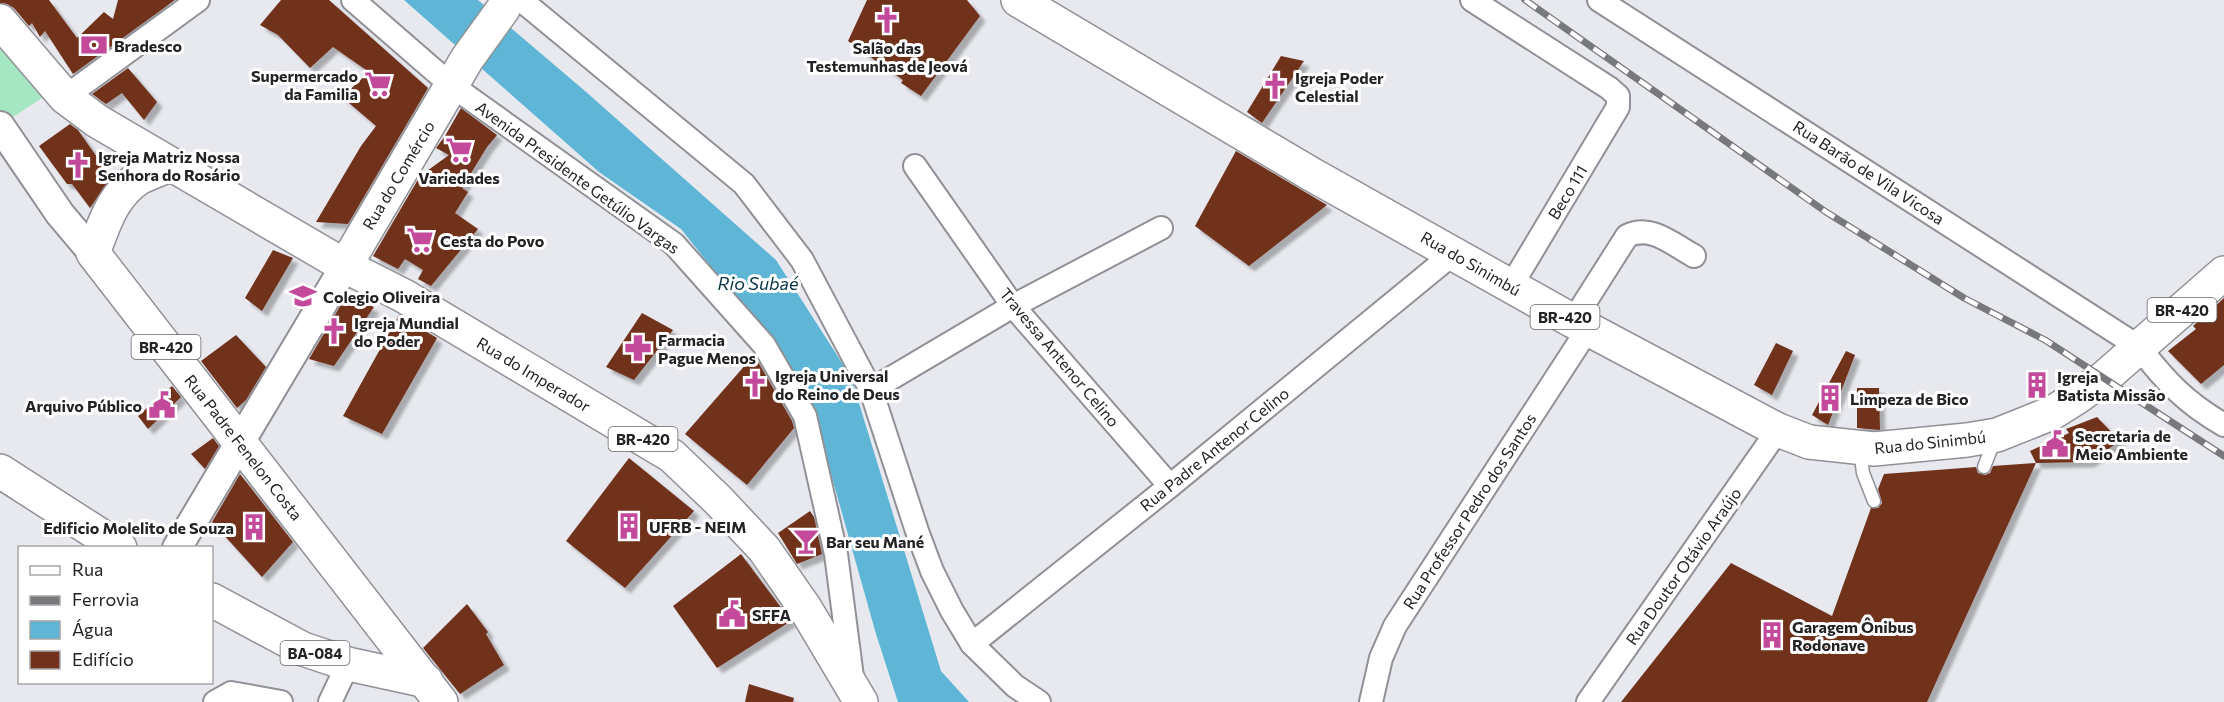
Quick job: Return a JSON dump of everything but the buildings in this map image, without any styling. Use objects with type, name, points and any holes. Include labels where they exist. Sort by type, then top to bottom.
[{"type":"main road","name":"Rua do Sinimbú","points":[[1018,0],[1311,174],[1511,286],[1778,430],[1809,442],[1874,450],[1997,435],[2052,413],[2105,377],[2139,347]]},
{"type":"main road","name":"Rua do Comércio","points":[[345,266],[459,72],[512,4]]},
{"type":"main road","name":"Rua do Imperador","points":[[0,21],[65,97],[97,121],[345,266],[404,296],[672,456],[764,549],[805,609],[857,695]]},
{"type":"main road","points":[[93,253],[108,214],[121,193],[140,178],[170,165]]},
{"type":"main road","name":"Rua Padre Fenelon Costa","points":[[93,253],[434,692]]},
{"type":"main road","name":"BR-420","points":[[2139,347],[2224,273]]},
{"type":"main road","points":[[0,471],[117,546]]},
{"type":"main road","name":"BA-084","points":[[213,601],[303,649],[434,692]]},
{"type":"street","points":[[65,97],[198,0]]},
{"type":"street","name":"Avenida Presidente Getúlio Vargas","points":[[353,0],[459,72],[675,244],[764,345],[805,416],[836,554],[857,695]]},
{"type":"street","name":"Beco 111","points":[[1472,0],[1618,96],[1618,107],[1511,286]]},
{"type":"street","name":"Rua Barão de Vila Vicosa","points":[[1599,0],[2139,347],[2166,382],[2200,412],[2224,425]]},
{"type":"street","points":[[512,4],[744,184],[802,260],[871,390],[917,531],[932,571],[952,611],[972,644],[1015,686],[1039,702]]},
{"type":"street","name":"Rua Padre Fenelon Costa","points":[[2,132],[60,214],[93,253]]},
{"type":"street","name":"Travessa Antenor Celino","points":[[915,166],[1013,306],[1170,486]]},
{"type":"street","points":[[871,390],[1013,306],[1161,228]]},
{"type":"street","name":"Rua Professor Pedro dos Santos","points":[[1371,702],[1381,658],[1395,626],[1581,325],[1627,236],[1638,231],[1651,232],[1694,256]]},
{"type":"street","name":"Rua Padre Antenor Celino","points":[[972,644],[1170,486],[1454,253]]},
{"type":"street","points":[[178,546],[345,266]]},
{"type":"street","name":"Rua Doutor Otávio Araújo","points":[[1588,702],[1778,430]]},
{"type":"street","points":[[330,702],[348,664]]},
{"type":"street","points":[[214,702],[231,693],[281,702]]},
{"type":"lane","points":[[1984,466],[1997,435]]},
{"type":"lane","points":[[1860,448],[1863,472],[1874,501]]},
{"type":"green space","points":[[0,37],[48,94],[7,121],[0,112]]},
{"type":"water","name":"Rio Subaé","points":[[404,0],[478,0],[776,260],[851,377],[941,671],[969,702],[898,702],[876,634],[831,474],[797,375],[681,229],[599,172]]},
{"type":"railway","points":[[1525,0],[1826,212],[1964,298],[2045,340],[2224,456]]},
{"type":"place","name":"Salão das Testemunhas de Jeová","points":[[887,20]]},
{"type":"place","name":"Bradesco","points":[[94,45]]},
{"type":"place","name":"Supermercado da Familia","points":[[378,84]]},
{"type":"place","name":"Igreja Poder Celestial","points":[[1275,86]]},
{"type":"place","name":"Variedades","points":[[459,150]]},
{"type":"place","name":"Igreja Matriz Nossa Senhora do Rosário","points":[[78,165]]},
{"type":"place","name":"Cesta do Povo","points":[[420,240]]},
{"type":"place","name":"Colegio Oliveira","points":[[303,296]]},
{"type":"place","name":"Igreja Mundial do Poder","points":[[334,331]]},
{"type":"place","name":"Farmacia Pague Menos","points":[[638,348]]},
{"type":"place","name":"Igreja Universal do Reino de Deus","points":[[755,384]]},
{"type":"place","name":"Igreja Batista Missão","points":[[2037,385]]},
{"type":"place","name":"Limpeza de Bico","points":[[1830,398]]},
{"type":"place","name":"Arquivo Público","points":[[162,405]]},
{"type":"place","name":"Secretaria de Meio Ambiente","points":[[2055,444]]},
{"type":"place","name":"UFRB - NEIM","points":[[629,526]]},
{"type":"place","name":"Edificio Molelito de Souza","points":[[254,527]]},
{"type":"place","name":"Bar seu Mané","points":[[806,541]]},
{"type":"place","name":"SFFA","points":[[732,614]]},
{"type":"place","name":"Garagem Ônibus Rodonave","points":[[1772,635]]}]
